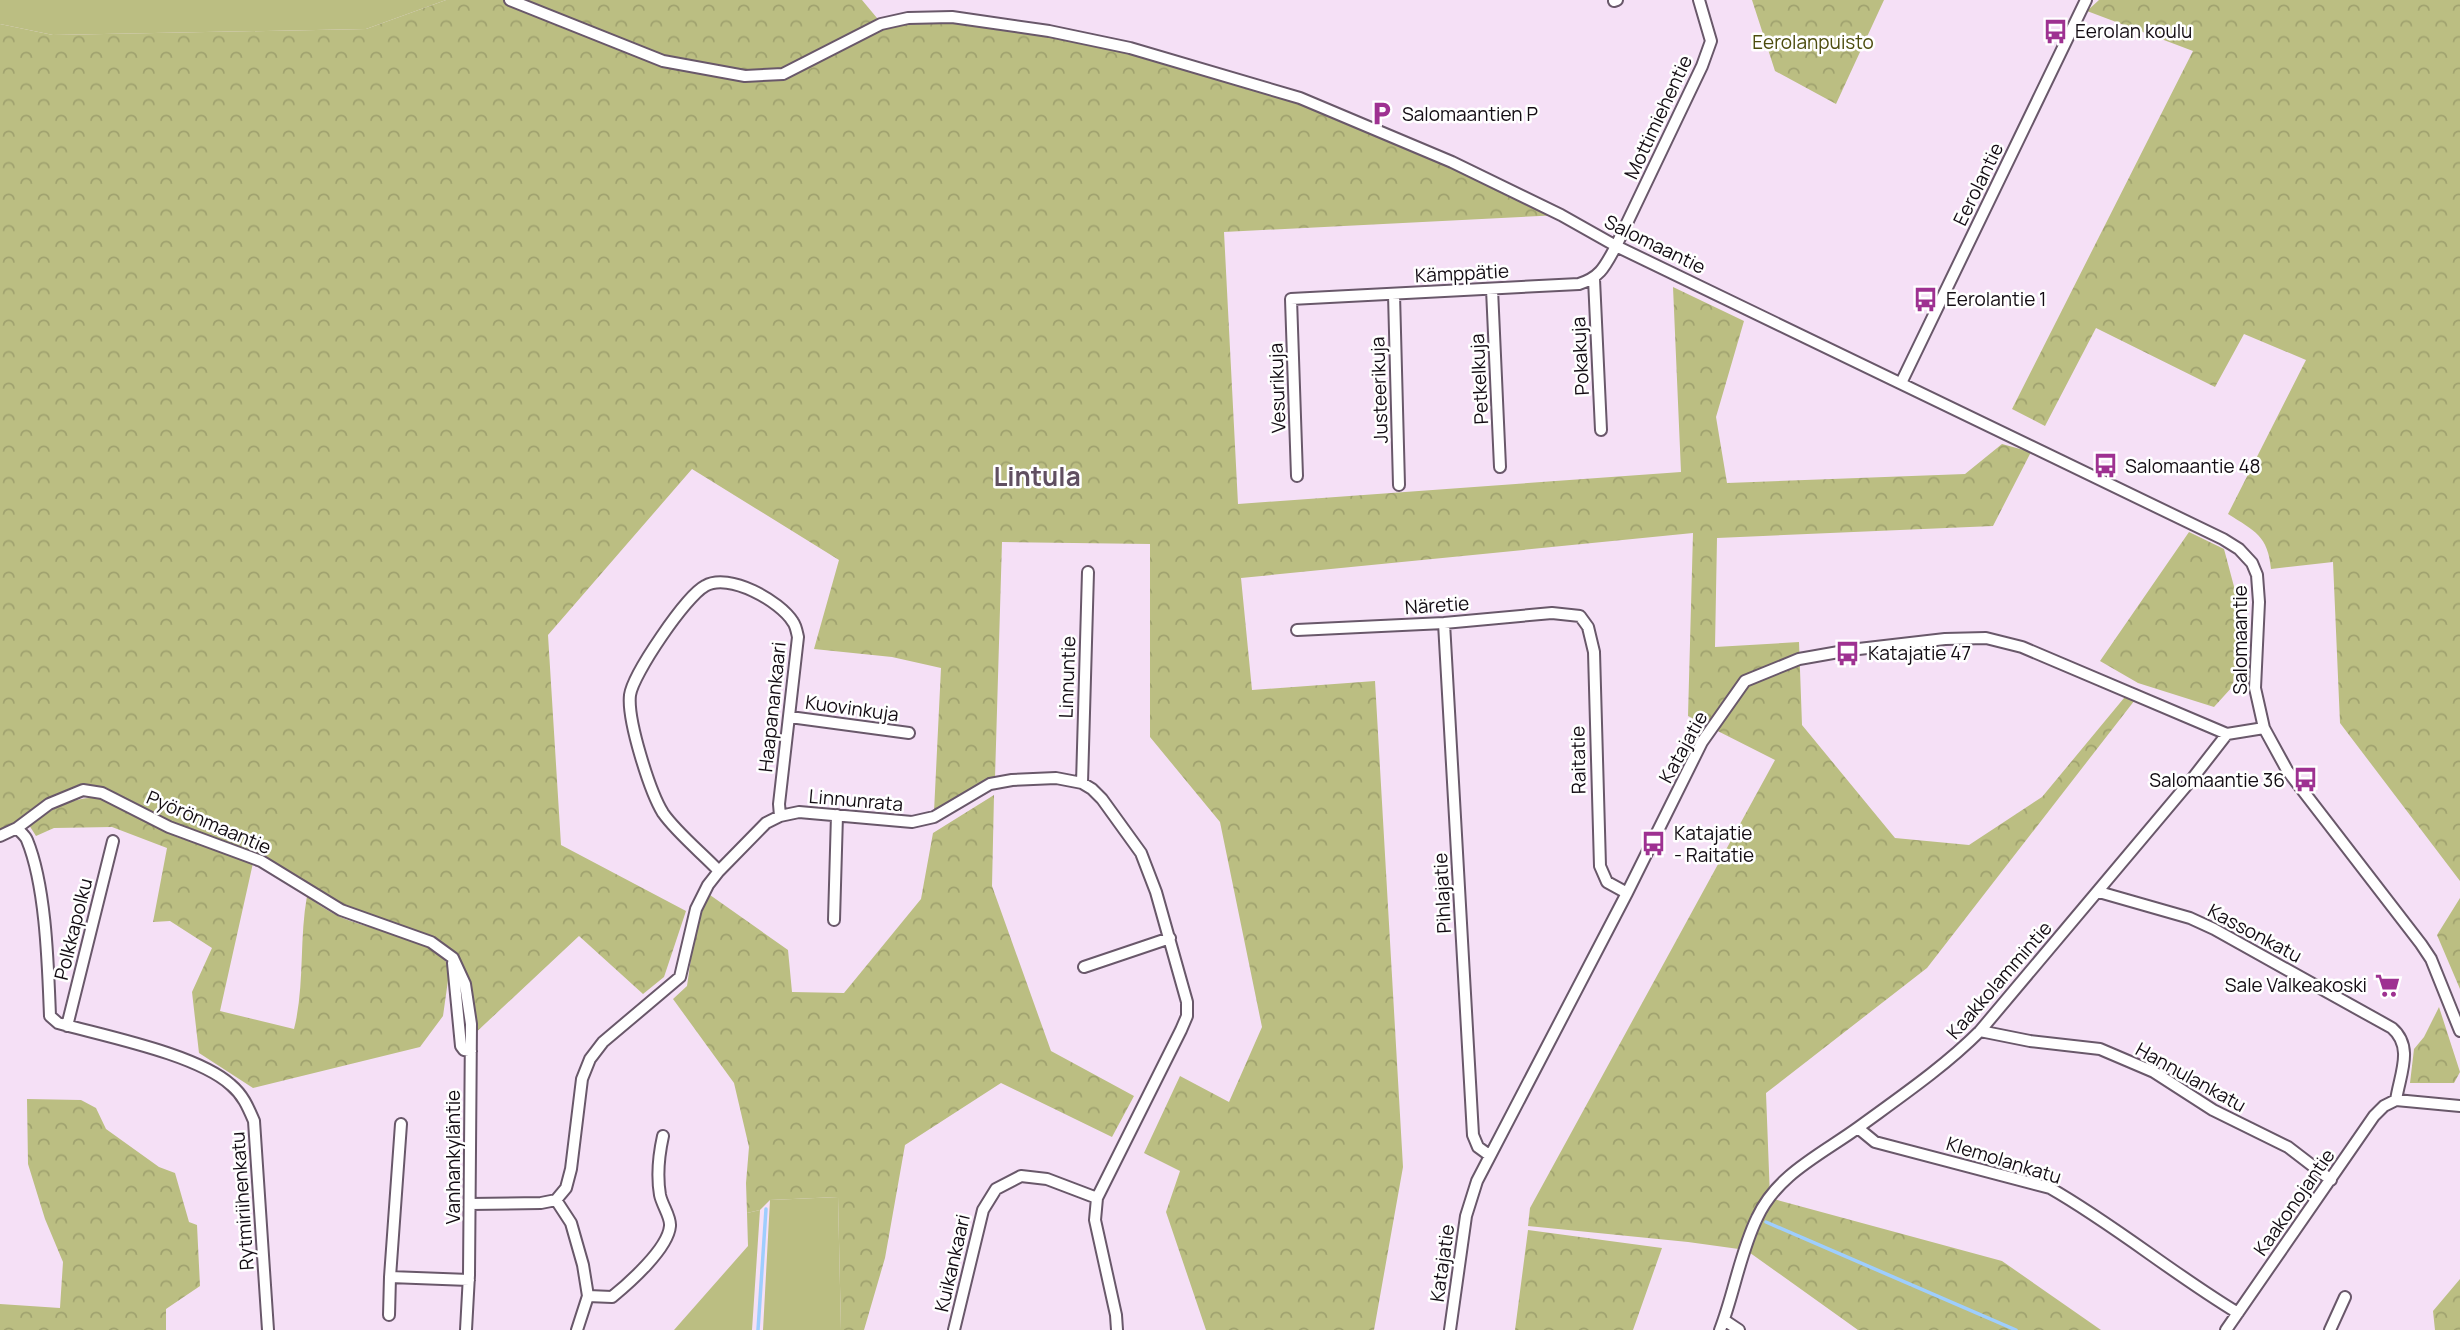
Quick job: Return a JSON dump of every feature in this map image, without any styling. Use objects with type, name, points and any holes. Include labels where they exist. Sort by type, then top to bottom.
[{"type":"street","name":"Salomaantie","points":[[510,0],[663,61],[745,76],[783,74],[881,24],[908,18],[952,18],[1035,29],[1130,48],[1300,98],[1452,162],[1561,215],[1616,246],[2239,549],[2252,563],[2257,575],[2259,602],[2255,688],[2264,728],[2287,770],[2431,959],[2460,1031]]},
{"type":"street","name":"Mottimiehentie","points":[[1616,246],[1702,66],[1711,41],[1699,0]]},
{"type":"street","name":"Eerolantie","points":[[1901,383],[2086,0]]},
{"type":"street","points":[[1594,279],[1616,246]]},
{"type":"street","name":"Kämppätie","points":[[1292,299],[1579,284],[1594,279]]},
{"type":"street","name":"Pokakuja","points":[[1594,279],[1601,430]]},
{"type":"street","name":"Petkelkuja","points":[[1492,289],[1500,467]]},
{"type":"street","name":"Justeerikuja","points":[[1394,294],[1399,485]]},
{"type":"street","name":"Vesurikuja","points":[[1292,299],[1297,476]]},
{"type":"street","name":"Linnuntie","points":[[1082,783],[1088,572]]},
{"type":"street","name":"Haapanankaari","points":[[719,871],[664,815],[652,791],[631,715],[630,695],[637,673],[666,632],[703,586],[717,581],[737,583],[760,595],[793,621],[799,637],[779,804],[780,816]]},
{"type":"street","name":"Näretie","points":[[1297,630],[1444,623],[1552,613],[1580,616]]},
{"type":"street","name":"Raitatie","points":[[1580,616],[1588,627],[1594,652],[1600,866],[1607,882],[1628,893]]},
{"type":"street","name":"Pihlajatie","points":[[1444,623],[1473,1135],[1478,1147],[1489,1155]]},
{"type":"street","name":"Katajatie","points":[[1450,1330],[1466,1216],[1477,1181],[1628,893],[1702,742],[1745,681],[1799,659],[1945,639],[1986,638],[2022,647],[2227,734]]},
{"type":"street","name":"Kuovinkuja","points":[[790,717],[909,733]]},
{"type":"street","points":[[2227,734],[2264,728]]},
{"type":"street","name":"Kaakkolammintie","points":[[1722,1325],[1757,1217],[1770,1198],[1796,1168],[1858,1128],[1954,1057],[1980,1031],[2099,892],[2227,734]]},
{"type":"street","name":"Linnunrata","points":[[780,816],[799,812],[912,822],[934,817],[990,784],[1056,778],[1082,783]]},
{"type":"street","points":[[1082,783],[1102,799],[1141,853],[1170,938],[1187,1002],[1187,1016],[1097,1198],[1096,1220],[1117,1330]]},
{"type":"street","name":"Pyörönmaantie","points":[[0,836],[17,828],[49,804],[83,790],[102,793],[169,827],[261,861],[341,910],[432,942],[453,958]]},
{"type":"street","points":[[834,920],[837,815]]},
{"type":"street","points":[[470,1203],[541,1203],[556,1200],[566,1188],[571,1169],[582,1079],[590,1059],[603,1042],[680,977],[696,909],[708,885],[766,823],[780,816]]},
{"type":"street","points":[[17,828],[26,837],[37,880],[47,950],[50,1016],[67,1026]]},
{"type":"street","name":"Polkkapolku","points":[[67,1026],[113,841]]},
{"type":"street","name":"Kassonkatu","points":[[2099,892],[2190,918],[2214,929],[2392,1028],[2401,1036],[2404,1047],[2396,1100]]},
{"type":"street","points":[[1084,967],[1170,938]]},
{"type":"street","points":[[453,958],[461,1046],[464,1050],[471,1051]]},
{"type":"street","name":"Vanhankyläntie","points":[[453,958],[465,984],[471,1024],[469,1280],[466,1330]]},
{"type":"street","name":"Rytmiriihenkatu","points":[[67,1026],[196,1063],[230,1084],[245,1100],[254,1121],[268,1330]]},
{"type":"street","name":"Hannulankatu","points":[[1980,1031],[2030,1041],[2100,1049],[2154,1072],[2213,1110],[2288,1147],[2331,1180]]},
{"type":"street","points":[[2396,1100],[2460,1106]]},
{"type":"street","name":"Kaakonojantie","points":[[2225,1330],[2374,1116],[2384,1106],[2396,1100]]},
{"type":"street","points":[[388,1315],[401,1124]]},
{"type":"street","name":"Klemolankatu","points":[[1858,1128],[1875,1142],[2050,1188],[2189,1284],[2238,1313]]},
{"type":"street","points":[[588,1296],[612,1297],[631,1281],[664,1241],[670,1225],[660,1195],[660,1150],[663,1136]]},
{"type":"street","name":"Kuikankaari","points":[[954,1330],[983,1210],[996,1189],[1021,1176],[1047,1179],[1097,1198]]},
{"type":"street","points":[[556,1200],[571,1223],[583,1265],[588,1296],[577,1330]]},
{"type":"street","points":[[390,1277],[469,1280]]},
{"type":"street","points":[[2330,1330],[2346,1297]]},
{"type":"street","points":[[1722,1325],[1739,1330]]},
{"type":"green space","points":[[0,0],[446,0],[366,29],[53,35],[0,24]]},
{"type":"green space","points":[[446,0],[862,0],[882,24],[952,17],[1049,31],[1286,93],[1561,215],[1224,232],[1238,504],[1681,472],[1673,287],[1744,321],[1716,417],[1727,483],[1965,474],[2002,444],[2031,452],[1993,526],[1717,538],[1715,647],[1799,642],[1802,725],[1895,838],[1969,845],[2042,797],[2129,692],[2138,696],[1927,968],[1766,1093],[1770,1198],[2002,1261],[2101,1330],[1858,1330],[1746,1250],[1528,1226],[1530,1208],[1775,760],[1688,716],[1693,533],[1241,578],[1252,690],[1375,681],[1403,1167],[1374,1330],[1206,1330],[1166,1212],[1180,1171],[1144,1153],[1180,1076],[1229,1102],[1262,1027],[1220,822],[1150,737],[1150,544],[1002,542],[995,778],[934,812],[941,668],[892,657],[814,649],[839,560],[692,469],[548,635],[561,845],[686,911],[664,977],[643,994],[579,936],[471,1037],[465,984],[453,958],[432,942],[341,910],[261,861],[117,806],[177,837],[253,863],[220,1011],[294,1029],[300,996],[307,896],[340,917],[413,940],[439,955],[450,966],[443,1016],[420,1047],[253,1088],[199,1053],[192,992],[212,948],[170,921],[153,922],[167,848],[112,827],[54,828],[36,836],[29,825],[46,814],[72,801],[101,798],[83,790],[0,836],[0,24],[53,35],[366,29]]},
{"type":"green space","name":"Eerolanpuisto","points":[[1752,0],[1884,0],[1836,104],[1775,71]]},
{"type":"green space","points":[[2099,0],[2460,0],[2460,881],[2340,723],[2333,562],[2271,569],[2263,542],[2246,525],[2228,514],[2306,360],[2244,334],[2215,387],[2096,328],[2045,426],[2012,409],[2193,51],[2087,11]]},
{"type":"green space","points":[[2189,532],[2224,549],[2240,609],[2233,686],[2214,707],[2138,683],[2100,661]]},
{"type":"green space","points":[[994,795],[992,886],[1051,1051],[1134,1096],[1112,1137],[1001,1083],[905,1145],[885,1258],[864,1330],[841,1330],[838,1197],[770,1200],[760,1210],[747,1213],[749,1147],[734,1083],[673,999],[687,986],[697,917],[710,895],[788,950],[792,992],[844,993],[921,899],[933,833]]},
{"type":"green space","points":[[2460,898],[2460,989],[2437,935]]},
{"type":"green space","points":[[2439,1007],[2460,1072],[2454,1083],[2410,1083],[2414,1049],[2424,1037]]},
{"type":"green space","points":[[27,1099],[81,1100],[96,1108],[106,1129],[159,1167],[175,1173],[189,1222],[197,1225],[200,1286],[166,1309],[166,1330],[0,1330],[0,1304],[60,1308],[63,1262],[45,1219],[28,1164]]},
{"type":"green space","points":[[838,1197],[841,1330],[763,1330],[770,1200]]},
{"type":"green space","points":[[760,1210],[752,1330],[674,1330],[748,1246],[747,1213]]},
{"type":"green space","points":[[1528,1230],[1662,1248],[1633,1330],[1515,1330]]},
{"type":"green space","points":[[2460,1279],[2460,1330],[2435,1330],[2433,1311]]},
{"type":"waterway","points":[[758,1330],[766,1209]]},
{"type":"waterway","points":[[1766,1222],[2016,1330]]},
{"type":"place","name":"Eerolan koulu","points":[[2055,31]]},
{"type":"place","name":"Salomaantien P","points":[[1382,114]]},
{"type":"place","name":"Eerolantie 1","points":[[1926,299]]},
{"type":"place","name":"Salomaantie 48","points":[[2105,466]]},
{"type":"place","name":"Katajatie 47","points":[[1848,653]]},
{"type":"place","name":"Salomaantie 36","points":[[2305,780]]},
{"type":"place","name":"Katajatie - Raitatie","points":[[1654,844]]},
{"type":"place","name":"Sale Valkeakoski","points":[[2387,985]]},
{"type":"district","name":"Lintula","points":[[1037,477]]}]
